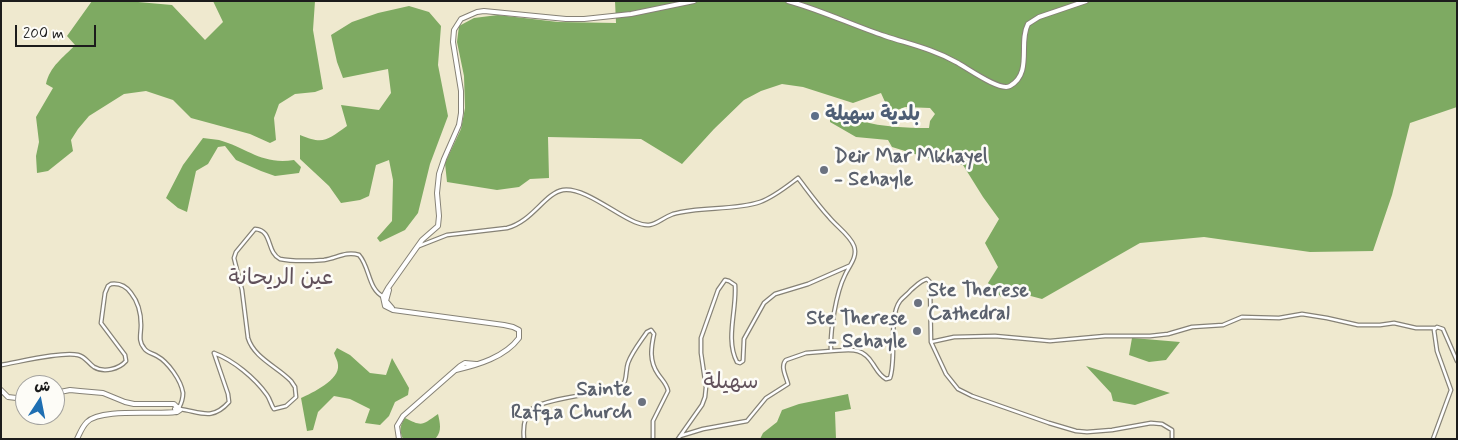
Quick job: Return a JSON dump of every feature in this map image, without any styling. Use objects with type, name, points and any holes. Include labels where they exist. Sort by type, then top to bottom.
[{"type":"main road","points":[[399,439],[397,426],[403,416],[460,366],[465,363],[476,364],[489,360],[506,351],[519,338],[518,330],[504,325],[393,310],[386,306],[385,296],[392,284],[418,246],[438,226],[439,174],[459,125],[462,103],[452,36],[456,25],[461,19],[476,12],[484,11],[584,19],[631,14],[694,1]]},
{"type":"main road","points":[[788,1],[885,36],[932,50],[994,84],[1006,88],[1016,81],[1021,72],[1024,55],[1024,35],[1028,24],[1039,17],[1086,1]]},
{"type":"main road","points":[[1,390],[8,397],[15,398]]},
{"type":"main road","points":[[65,391],[80,390],[103,393],[124,402],[170,405],[178,409]]},
{"type":"main road","points":[[77,439],[85,424],[93,418],[124,413],[178,409]]},
{"type":"street","points":[[418,246],[447,235],[507,228],[516,225],[530,216],[553,194],[564,190],[585,196],[636,223],[650,226],[674,214],[759,202],[785,188],[798,178],[830,220],[852,242],[855,252],[839,291],[831,334],[831,350]]},
{"type":"street","points":[[1,365],[57,356],[76,355],[86,358],[96,368],[119,367],[126,361],[126,355],[101,323],[107,288],[111,284],[118,284],[130,290],[138,304],[141,317],[140,338],[143,347],[149,353],[163,360],[172,369],[182,391],[178,409],[210,414],[224,408],[230,402],[214,353],[230,361],[248,376],[267,395],[274,409],[282,408],[296,397],[294,387],[291,381],[253,348],[246,332],[242,290],[235,254],[253,230],[257,228],[264,232],[276,257],[285,260],[326,260],[348,254],[359,255],[378,293],[385,296]]},
{"type":"street","points":[[679,437],[705,397],[706,387],[701,353],[701,338],[718,290],[725,280],[735,285],[732,343],[735,357],[740,363],[743,361],[744,339],[764,302],[776,294],[808,284],[851,265]]},
{"type":"street","points":[[679,437],[704,429],[747,421],[766,398],[788,384],[783,368],[784,362],[806,353],[831,350],[862,351],[868,356],[879,374],[886,379],[890,378],[893,364],[894,322],[898,305],[924,279],[929,280],[930,285],[931,342],[951,382],[958,389],[972,396],[1058,427],[1087,432],[1112,430],[1143,423],[1158,423],[1166,425],[1172,430],[1172,439]]},
{"type":"street","points":[[931,342],[954,337],[995,336],[1050,341],[1106,336],[1150,336],[1168,334],[1192,327],[1222,325],[1242,317],[1279,318],[1296,314],[1358,325],[1394,323],[1416,328],[1440,327],[1443,329],[1457,361]]},
{"type":"street","points":[[1433,439],[1451,390],[1437,351],[1434,334],[1436,328]]},
{"type":"street","points":[[524,439],[526,418],[532,408],[546,403],[623,387],[628,362],[647,332],[651,330],[654,334],[650,352],[653,365],[667,386],[668,391],[653,421],[653,439]]},
{"type":"green space","points":[[92,1],[127,1],[172,5],[205,40],[223,22],[213,1],[315,1],[313,30],[323,89],[315,92],[295,94],[279,104],[274,118],[276,140],[270,143],[250,134],[191,118],[173,100],[146,91],[124,94],[89,116],[71,140],[73,151],[48,171],[37,173],[36,156],[39,142],[36,117],[53,88],[46,84],[51,72],[75,45],[67,36]]},
{"type":"green space","points":[[615,1],[1457,1],[1457,107],[1410,123],[1392,195],[1373,251],[1310,252],[1204,237],[1140,243],[1042,299],[1012,291],[1001,297],[988,283],[998,267],[985,243],[999,219],[963,165],[928,158],[892,147],[888,140],[856,137],[830,122],[830,111],[878,125],[929,128],[930,121],[935,114],[930,108],[905,107],[890,113],[881,93],[853,103],[803,87],[782,84],[761,91],[744,100],[682,164],[641,139],[548,137],[549,178],[530,179],[519,187],[497,190],[447,182],[445,163],[461,129],[465,108],[464,76],[457,42],[459,26],[474,18],[498,15],[558,22],[616,23]]},
{"type":"green space","points":[[409,6],[429,12],[441,26],[438,65],[448,116],[430,164],[418,213],[405,230],[380,242],[377,238],[392,221],[393,180],[389,160],[376,165],[369,196],[360,200],[341,203],[329,186],[300,159],[300,135],[315,140],[325,140],[335,135],[347,126],[341,105],[379,110],[391,93],[388,69],[343,78],[331,35],[352,22],[378,13]]},
{"type":"green space","points":[[203,138],[229,143],[263,158],[282,161],[294,160],[301,167],[299,173],[275,176],[236,160],[225,146],[218,147],[208,164],[196,171],[187,212],[178,208],[166,198],[183,165]]},
{"type":"green space","points":[[1132,338],[1180,342],[1166,360],[1149,362],[1129,355]]},
{"type":"green space","points":[[337,348],[350,355],[370,373],[386,375],[392,358],[409,388],[408,395],[395,402],[389,416],[380,425],[365,423],[370,409],[350,399],[334,396],[318,412],[313,430],[307,431],[301,398],[312,393],[335,376],[338,362],[334,353]]},
{"type":"green space","points":[[1086,366],[1170,393],[1135,405],[1113,401],[1111,393]]},
{"type":"green space","points":[[848,394],[851,409],[835,412],[836,439],[760,439],[763,433],[777,422],[782,410],[799,404]]},
{"type":"green space","points":[[438,414],[440,430],[436,438],[403,439],[401,428],[405,418],[422,424]]},
{"type":"place","name":"بلدية سهيلة","points":[[815,116]]},
{"type":"place","name":"Deir Mar Mkhayel - Sehayle","points":[[824,170]]},
{"type":"place","name":"Ste Therese Cathedral","points":[[918,303]]},
{"type":"place","name":"Ste Therese - Sehayle","points":[[917,331]]},
{"type":"place","name":"Sainte Rafqa Church","points":[[642,402]]},
{"type":"district","name":"عين الريحانة","points":[[281,279]]},
{"type":"district","name":"سهيلة","points":[[731,383]]}]
